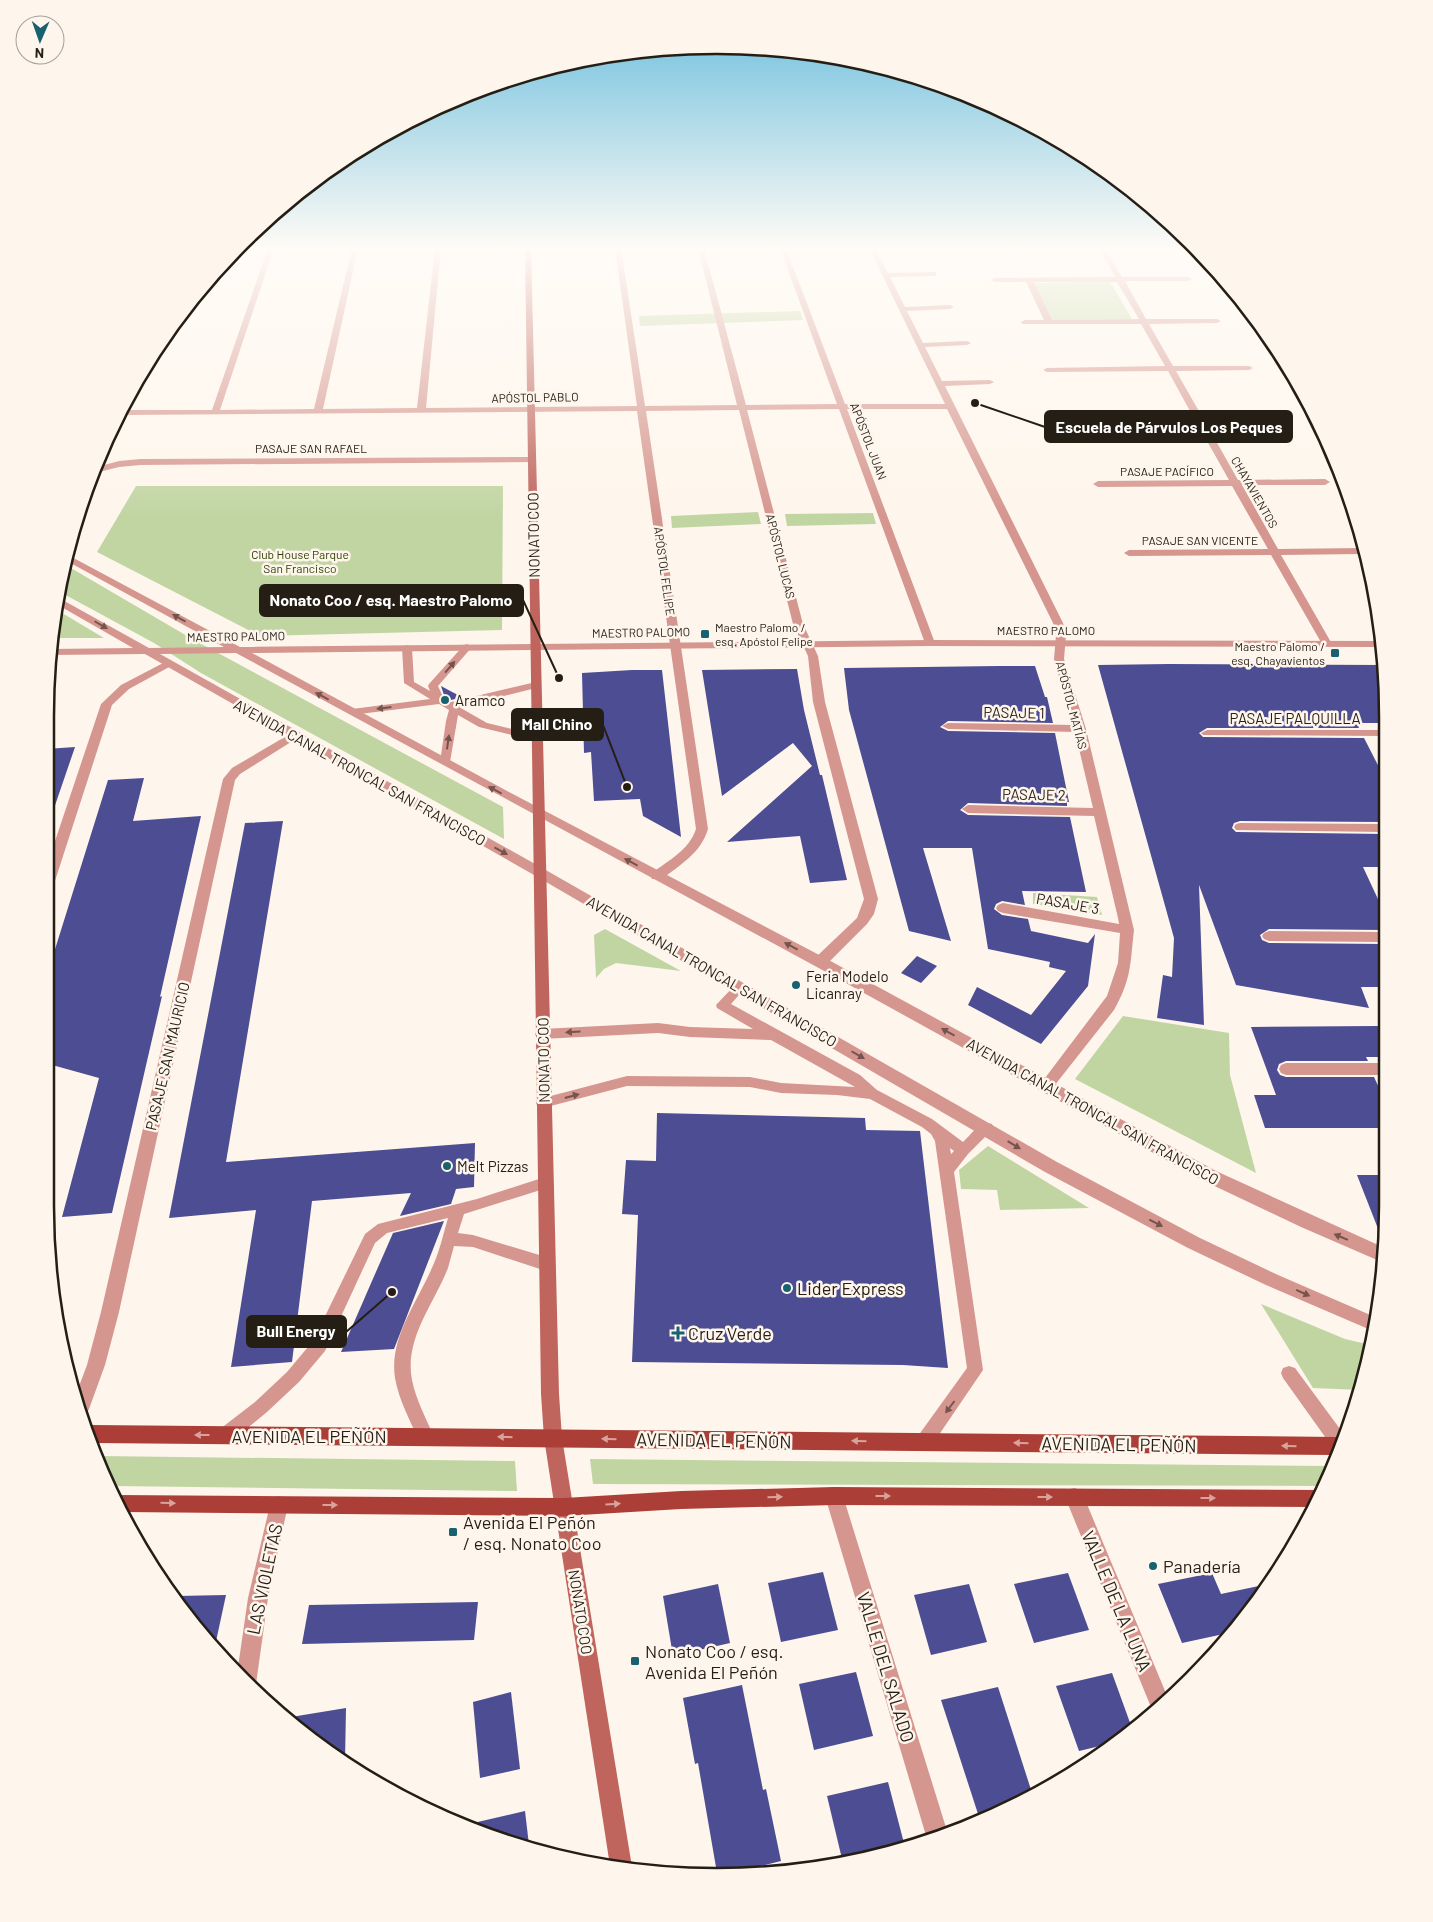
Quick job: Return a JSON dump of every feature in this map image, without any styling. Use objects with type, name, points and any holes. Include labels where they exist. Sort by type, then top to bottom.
[{"type":"main road","name":"NONATO COO","points":[[529,338],[548,1374],[553,1438],[620,1861]]},
{"type":"main road","name":"AVENIDA EL PEÑÓN","points":[[95,1434],[1334,1446]]},
{"type":"main road","points":[[124,1503],[564,1507],[729,1498],[834,1496],[1074,1497],[1310,1501]]},
{"type":"street","points":[[215,412],[241,338]]},
{"type":"street","points":[[318,411],[335,338]]},
{"type":"street","points":[[421,410],[429,338]]},
{"type":"street","name":"APÓSTOL FELIPE","points":[[631,338],[702,829],[697,843],[657,876]]},
{"type":"street","name":"APÓSTOL LUCAS","points":[[724,338],[798,624],[813,656],[819,702],[871,900],[871,906],[862,921],[820,962]]},
{"type":"street","name":"APÓSTOL JUAN","points":[[816,338],[930,643]]},
{"type":"street","name":"APÓSTOL MATÍAS","points":[[916,338],[1058,623],[1061,635],[1059,659],[1080,729],[1127,930],[1122,977],[1118,991],[1109,1006],[1046,1086]]},
{"type":"street","name":"CHAYAVIENTOS","points":[[1153,338],[1327,644]]},
{"type":"street","points":[[920,345],[967,342]]},
{"type":"street","points":[[1047,370],[1248,368]]},
{"type":"street","points":[[939,384],[990,382]]},
{"type":"street","name":"APÓSTOL PABLO","points":[[128,413],[950,406]]},
{"type":"street","points":[[1071,424],[1284,421]]},
{"type":"street","name":"PASAJE SAN RAFAEL","points":[[102,468],[119,464],[140,462],[532,460]]},
{"type":"street","name":"PASAJE PACÍFICO","points":[[1098,484],[1325,482]]},
{"type":"street","name":"PASAJE SAN VICENTE","points":[[1129,553],[1358,551]]},
{"type":"street","name":"AVENIDA CANAL TRONCAL SAN FRANCISCO","points":[[72,560],[538,813],[820,962],[1210,1176],[1307,1222],[1378,1252]]},
{"type":"street","name":"AVENIDA CANAL TRONCAL SAN FRANCISCO","points":[[63,604],[539,872],[987,1128],[1068,1177],[1194,1243],[1272,1280],[1369,1322]]},
{"type":"street","name":"MAESTRO PALOMO","points":[[57,652],[930,643],[1375,644]]},
{"type":"street","points":[[54,863],[107,704],[125,687],[167,664]]},
{"type":"street","name":"PASAJE 1","points":[[948,726],[1080,729]]},
{"type":"street","name":"PASAJE PALQUILLA","points":[[1207,733],[1379,733]]},
{"type":"street","name":"PASAJE SAN MAURICIO","points":[[83,1400],[96,1365],[110,1312],[229,779],[241,768],[295,735]]},
{"type":"street","name":"PASAJE 2","points":[[968,809],[1100,812]]},
{"type":"street","points":[[1240,826],[1379,828]]},
{"type":"street","name":"PASAJE 3","points":[[1003,908],[1127,930]]},
{"type":"street","points":[[1269,936],[1379,937]]},
{"type":"street","points":[[1286,1069],[1379,1070]]},
{"type":"street","name":"VALLE DEL SALADO","points":[[834,1496],[936,1831]]},
{"type":"street","name":"VALLE DE LA LUNA","points":[[1074,1497],[1158,1699]]},
{"type":"street","name":"LAS VIOLETAS","points":[[247,1673],[258,1598],[279,1504]]},
{"type":"lane","points":[[445,762],[451,721],[448,706],[433,686],[467,647]]},
{"type":"lane","points":[[407,648],[409,683],[483,725],[536,738]]},
{"type":"lane","points":[[352,712],[416,703],[448,706],[536,685]]},
{"type":"lane","points":[[740,987],[722,1005],[773,1036],[855,1079],[872,1094],[927,1123],[963,1150]]},
{"type":"lane","points":[[542,1034],[622,1028],[658,1028],[690,1032],[773,1036]]},
{"type":"lane","points":[[543,1103],[627,1082],[750,1082],[781,1088],[837,1090],[872,1094]]},
{"type":"lane","points":[[947,1170],[963,1150],[987,1128]]},
{"type":"lane","points":[[924,1442],[975,1370],[947,1170],[942,1141],[936,1130]]},
{"type":"lane","points":[[226,1435],[261,1408],[293,1377],[319,1346],[370,1239],[383,1228],[514,1194],[545,1183]]},
{"type":"lane","points":[[426,1437],[402,1380],[402,1352],[440,1268],[451,1239],[458,1209]]},
{"type":"lane","points":[[451,1239],[482,1244],[546,1264]]},
{"type":"lane","points":[[1288,1373],[1337,1439]]},
{"type":"green space","name":"Club House Parque San Francisco","points":[[136,486],[503,486],[502,630],[260,636],[97,552]]},
{"type":"green space","points":[[758,512],[761,524],[672,528],[671,516]]},
{"type":"green space","points":[[873,513],[876,524],[787,526],[785,514]]},
{"type":"green space","points":[[71,568],[194,640],[503,807],[504,839],[201,673],[154,643],[65,595]]},
{"type":"green space","points":[[62,613],[104,638],[58,638]]},
{"type":"green space","points":[[1033,893],[1097,897],[1102,915],[1033,904]]},
{"type":"green space","points":[[605,929],[681,971],[616,963],[604,969],[596,978],[594,935]]},
{"type":"green space","points":[[1123,1016],[1229,1033],[1230,1075],[1256,1173],[1075,1079]]},
{"type":"green space","points":[[988,1146],[1089,1208],[1000,1210],[997,1190],[961,1189],[959,1170]]},
{"type":"green space","points":[[1261,1304],[1345,1339],[1365,1344],[1353,1390],[1313,1388]]},
{"type":"green space","points":[[103,1456],[515,1461],[517,1491],[116,1486]]},
{"type":"green space","points":[[590,1459],[1326,1466],[1317,1486],[593,1484]]},
{"type":"building","points":[[1098,665],[1377,665],[1379,723],[1357,723],[1359,728],[1207,728],[1199,733],[1203,737],[1364,738],[1379,767],[1379,822],[1240,821],[1234,823],[1232,828],[1236,832],[1379,834],[1379,867],[1363,867],[1379,901],[1379,930],[1269,929],[1260,935],[1262,940],[1269,943],[1379,944],[1379,987],[1361,987],[1369,1008],[1236,985],[1199,885],[1204,1025],[1157,1018],[1163,975],[1172,977],[1174,938]]},
{"type":"building","points":[[1035,666],[1045,697],[1047,697],[1053,723],[948,721],[940,727],[948,731],[1055,733],[1069,802],[1067,802],[1067,806],[968,803],[960,810],[968,815],[1070,817],[1086,892],[1022,891],[1025,905],[1002,901],[996,904],[994,909],[1002,915],[1028,919],[1031,931],[1088,943],[1095,934],[1088,986],[1041,1044],[968,1005],[977,987],[1031,1015],[1066,971],[1049,967],[1050,962],[988,949],[972,848],[923,848],[951,941],[909,931],[849,710],[844,668]]},
{"type":"building","points":[[797,669],[804,710],[820,775],[822,775],[847,880],[810,883],[800,836],[727,842],[812,766],[793,743],[722,796],[702,670]]},
{"type":"building","points":[[662,670],[681,837],[643,816],[640,799],[594,801],[591,752],[584,753],[582,673]]},
{"type":"building","points":[[441,686],[463,697],[451,700],[445,698]]},
{"type":"building","points":[[75,747],[54,808],[54,748]]},
{"type":"building","points":[[144,778],[133,821],[201,816],[112,1213],[62,1217],[99,1078],[54,1066],[54,952],[108,780]]},
{"type":"building","points":[[283,821],[226,1162],[475,1143],[474,1187],[456,1189],[451,1204],[400,1216],[411,1193],[312,1201],[292,1362],[231,1367],[256,1210],[169,1218],[245,823]]},
{"type":"building","points":[[917,956],[937,966],[921,983],[901,973]]},
{"type":"building","points":[[1378,1026],[1379,1057],[1366,1057],[1368,1061],[1286,1061],[1279,1064],[1277,1070],[1280,1075],[1286,1077],[1374,1077],[1379,1088],[1379,1128],[1265,1128],[1254,1095],[1276,1095],[1251,1027]]},
{"type":"building","name":"Lider Express","points":[[657,1113],[865,1118],[866,1130],[920,1131],[948,1368],[903,1365],[632,1362],[638,1215],[622,1214],[626,1160],[656,1161]]},
{"type":"building","points":[[1357,1175],[1379,1175],[1378,1230]]},
{"type":"building","points":[[444,1221],[394,1349],[341,1352],[393,1233]]},
{"type":"building","points":[[823,1572],[838,1630],[781,1642],[768,1583]]},
{"type":"building","points":[[1068,1573],[1089,1630],[1034,1643],[1014,1584]]},
{"type":"building","points":[[1212,1573],[1221,1594],[1259,1586],[1221,1635],[1182,1643],[1158,1584]]},
{"type":"building","points":[[718,1584],[730,1643],[673,1656],[663,1596]]},
{"type":"building","points":[[969,1584],[987,1642],[931,1655],[914,1595]]},
{"type":"building","points":[[226,1595],[216,1640],[191,1609],[181,1596]]},
{"type":"building","points":[[478,1602],[474,1640],[302,1644],[309,1605]]},
{"type":"building","points":[[856,1672],[873,1736],[814,1750],[799,1684]]},
{"type":"building","points":[[1112,1673],[1130,1723],[1100,1746],[1079,1751],[1056,1686]]},
{"type":"building","points":[[742,1685],[763,1790],[766,1789],[781,1861],[757,1867],[716,1868],[698,1763],[695,1764],[683,1698]]},
{"type":"building","points":[[998,1687],[1031,1789],[978,1814],[941,1700]]},
{"type":"building","points":[[511,1692],[520,1769],[480,1778],[473,1702]]},
{"type":"building","points":[[346,1708],[345,1755],[313,1731],[295,1716]]},
{"type":"building","points":[[888,1782],[903,1841],[841,1857],[827,1796]]},
{"type":"building","points":[[525,1811],[529,1841],[503,1833],[475,1823]]},
{"type":"place","name":"Escuela de Párvulos Los Peques","points":[[975,403]]},
{"type":"place","name":"Maestro Palomo / esq. Apóstol Felipe","points":[[705,634]]},
{"type":"place","name":"Maestro Palomo / esq. Chayavientos","points":[[1335,653]]},
{"type":"place","name":"Nonato Coo / esq. Maestro Palomo","points":[[559,678]]},
{"type":"place","name":"Aramco","points":[[445,700]]},
{"type":"place","name":"Mall Chino","points":[[627,787]]},
{"type":"place","name":"Feria Modelo Licanray","points":[[796,985]]},
{"type":"place","name":"Melt Pizzas","points":[[447,1166]]},
{"type":"place","name":"Lider Express","points":[[787,1288]]},
{"type":"place","name":"Bull Energy","points":[[392,1292]]},
{"type":"place","name":"Cruz Verde","points":[[678,1333]]},
{"type":"place","name":"Avenida El Peñón / esq. Nonato Coo","points":[[453,1532]]},
{"type":"place","name":"Panadería","points":[[1153,1566]]},
{"type":"place","name":"Nonato Coo / esq. Avenida El Peñón","points":[[635,1661]]}]
